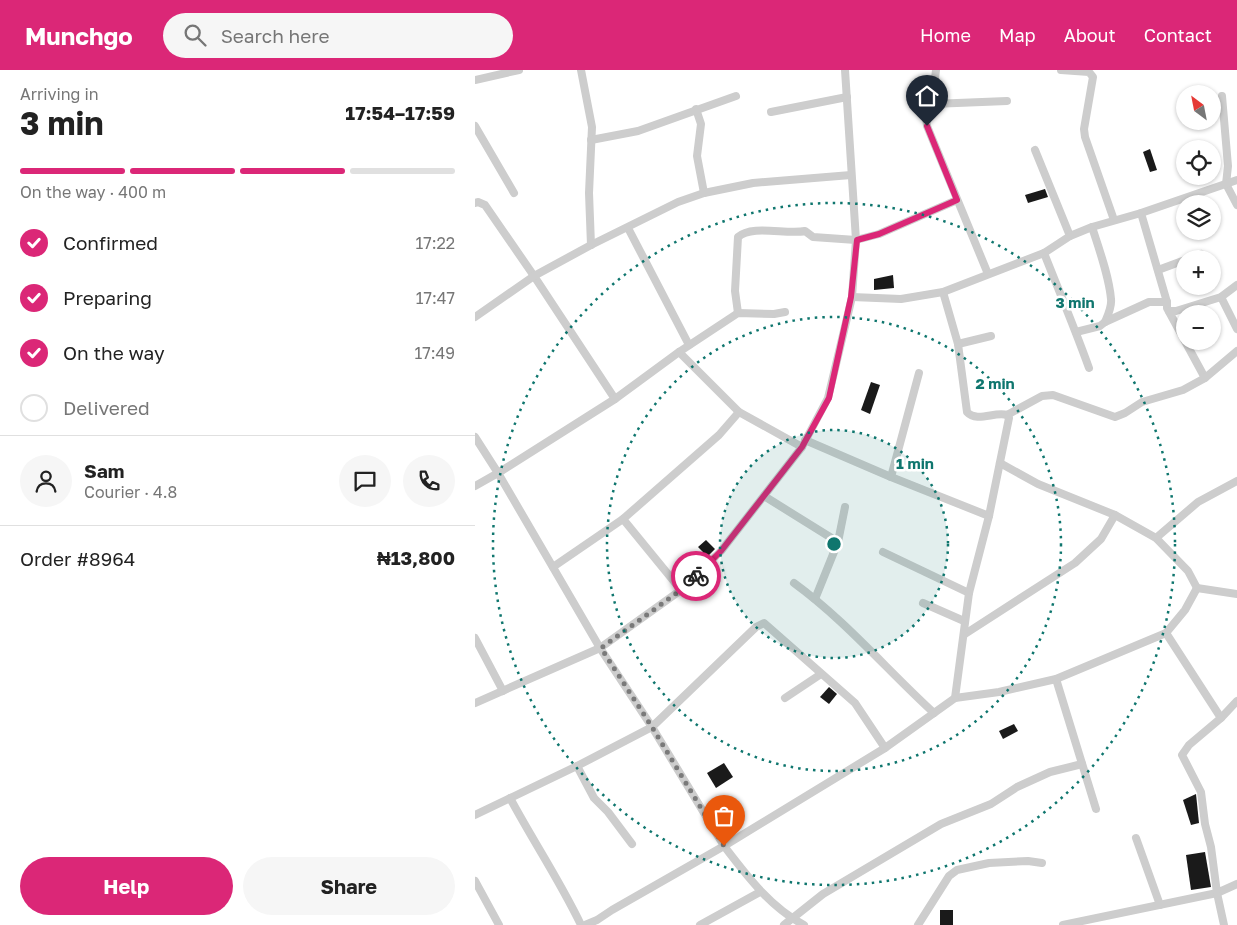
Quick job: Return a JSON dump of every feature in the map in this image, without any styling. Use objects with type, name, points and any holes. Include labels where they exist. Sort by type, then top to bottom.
[{"type":"street","points":[[475,80],[519,70]]},
{"type":"street","points":[[581,70],[592,127],[589,194],[591,245]]},
{"type":"street","points":[[475,703],[601,648],[681,590],[721,551],[803,444],[829,398],[851,297],[857,240],[845,70]]},
{"type":"street","points":[[935,70],[932,104],[926,116],[927,126],[988,274]]},
{"type":"street","points":[[1061,70],[1089,72],[1093,77],[1084,129],[1085,137],[1114,220]]},
{"type":"street","points":[[591,140],[638,132],[736,96]]},
{"type":"street","points":[[1222,96],[1228,166],[1226,184],[1237,205]]},
{"type":"street","points":[[771,112],[847,98]]},
{"type":"street","points":[[932,104],[1007,101]]},
{"type":"street","points":[[697,109],[701,124],[697,156],[704,193]]},
{"type":"street","points":[[475,126],[514,193]]},
{"type":"street","points":[[1035,150],[1070,236]]},
{"type":"street","points":[[475,317],[534,276],[677,202],[704,193],[753,183],[851,175]]},
{"type":"street","points":[[851,297],[901,299],[943,292],[1044,253],[1070,236],[1092,227],[1141,213],[1237,180]]},
{"type":"street","points":[[738,314],[735,291],[738,238],[741,234],[745,232],[786,230],[805,231],[813,237],[857,240],[879,234],[957,200]]},
{"type":"street","points":[[475,203],[478,202],[485,205],[615,399]]},
{"type":"street","points":[[1141,213],[1167,302],[1167,308],[1205,378]]},
{"type":"street","points":[[1092,227],[1101,252],[1111,300],[1105,322]]},
{"type":"street","points":[[628,228],[689,345]]},
{"type":"street","points":[[1044,253],[1089,368]]},
{"type":"street","points":[[1158,270],[1176,263]]},
{"type":"street","points":[[1169,311],[1176,311],[1221,297],[1237,285]]},
{"type":"street","points":[[943,292],[958,344],[967,412],[969,415],[985,416],[1003,413],[1007,415],[1042,396],[1053,395],[1115,417],[1142,402],[1183,390],[1205,378],[1237,351]]},
{"type":"street","points":[[1221,297],[1237,330]]},
{"type":"street","points":[[1076,332],[1100,326],[1149,302],[1167,302]]},
{"type":"street","points":[[1110,309],[1117,317]]},
{"type":"street","points":[[475,486],[615,399],[689,345],[738,314],[774,314],[785,312]]},
{"type":"street","points":[[958,344],[991,336]]},
{"type":"street","points":[[679,352],[739,412],[803,444],[989,516]]},
{"type":"street","points":[[891,477],[919,373]]},
{"type":"street","points":[[553,568],[623,519],[719,435],[739,412]]},
{"type":"street","points":[[955,698],[965,634],[964,620],[989,516],[1009,418],[1007,415]]},
{"type":"street","points":[[475,437],[601,648],[652,727],[724,846],[760,892],[791,918],[804,925]]},
{"type":"street","points":[[1000,463],[1038,484],[1115,515],[1155,538],[1189,571],[1197,588]]},
{"type":"street","points":[[1155,538],[1197,502],[1237,481]]},
{"type":"street","points":[[764,496],[837,542]]},
{"type":"street","points":[[815,599],[837,542],[845,507]]},
{"type":"street","points":[[965,634],[1075,563],[1101,540],[1115,515]]},
{"type":"street","points":[[623,519],[681,590]]},
{"type":"street","points":[[883,552],[969,593]]},
{"type":"street","points":[[794,583],[815,599],[879,658],[901,683],[934,713]]},
{"type":"street","points":[[1197,588],[1237,594]]},
{"type":"street","points":[[585,925],[597,920],[724,846],[885,748],[955,698],[999,692],[1056,680],[1166,634],[1185,610],[1197,588]]},
{"type":"street","points":[[923,603],[964,620]]},
{"type":"street","points":[[475,815],[577,766],[652,727],[756,627],[765,623],[855,703],[885,748]]},
{"type":"street","points":[[1166,634],[1221,718]]},
{"type":"street","points":[[475,638],[503,691]]},
{"type":"street","points":[[785,698],[821,674]]},
{"type":"street","points":[[1056,680],[1096,809]]},
{"type":"street","points":[[1224,925],[1217,893],[1211,847],[1205,824],[1201,792],[1182,755],[1189,745],[1221,718],[1237,701]]},
{"type":"street","points":[[785,925],[791,918],[823,894],[941,824],[991,804],[1017,787],[1050,772],[1082,764]]},
{"type":"street","points":[[577,766],[594,798],[608,812],[632,844]]},
{"type":"street","points":[[510,798],[567,896],[581,925]]},
{"type":"street","points":[[1136,838],[1160,905]]},
{"type":"street","points":[[919,925],[949,876],[957,870],[989,863],[1028,861],[1042,863]]},
{"type":"street","points":[[475,881],[499,925]]},
{"type":"street","points":[[1063,925],[1217,893],[1237,884]]},
{"type":"street","points":[[700,925],[760,892]]},
{"type":"building","points":[[1150,149],[1157,170],[1150,172],[1143,152]]},
{"type":"building","points":[[1045,189],[1048,197],[1028,203],[1025,195]]},
{"type":"building","points":[[893,275],[894,288],[874,290],[874,279]]},
{"type":"building","points":[[871,382],[880,385],[870,414],[861,410]]},
{"type":"building","points":[[706,540],[715,549],[702,562],[698,556],[703,552],[698,547]]},
{"type":"building","points":[[829,687],[837,694],[829,704],[820,697]]},
{"type":"building","points":[[1014,724],[1018,731],[1003,739],[999,731]]},
{"type":"building","points":[[724,763],[733,777],[716,788],[707,773]]},
{"type":"building","points":[[1196,794],[1199,823],[1191,825],[1183,800]]},
{"type":"building","points":[[1205,852],[1211,887],[1191,890],[1186,855]]},
{"type":"building","points":[[940,910],[953,910],[953,925],[940,925]]},
{"type":"way so far","points":[[696,576],[681,590],[601,648],[652,727],[724,846]]},
{"type":"route","points":[[696,576],[721,551],[802,447],[829,398],[851,297],[857,240],[879,234],[957,200],[927,126]]}]
